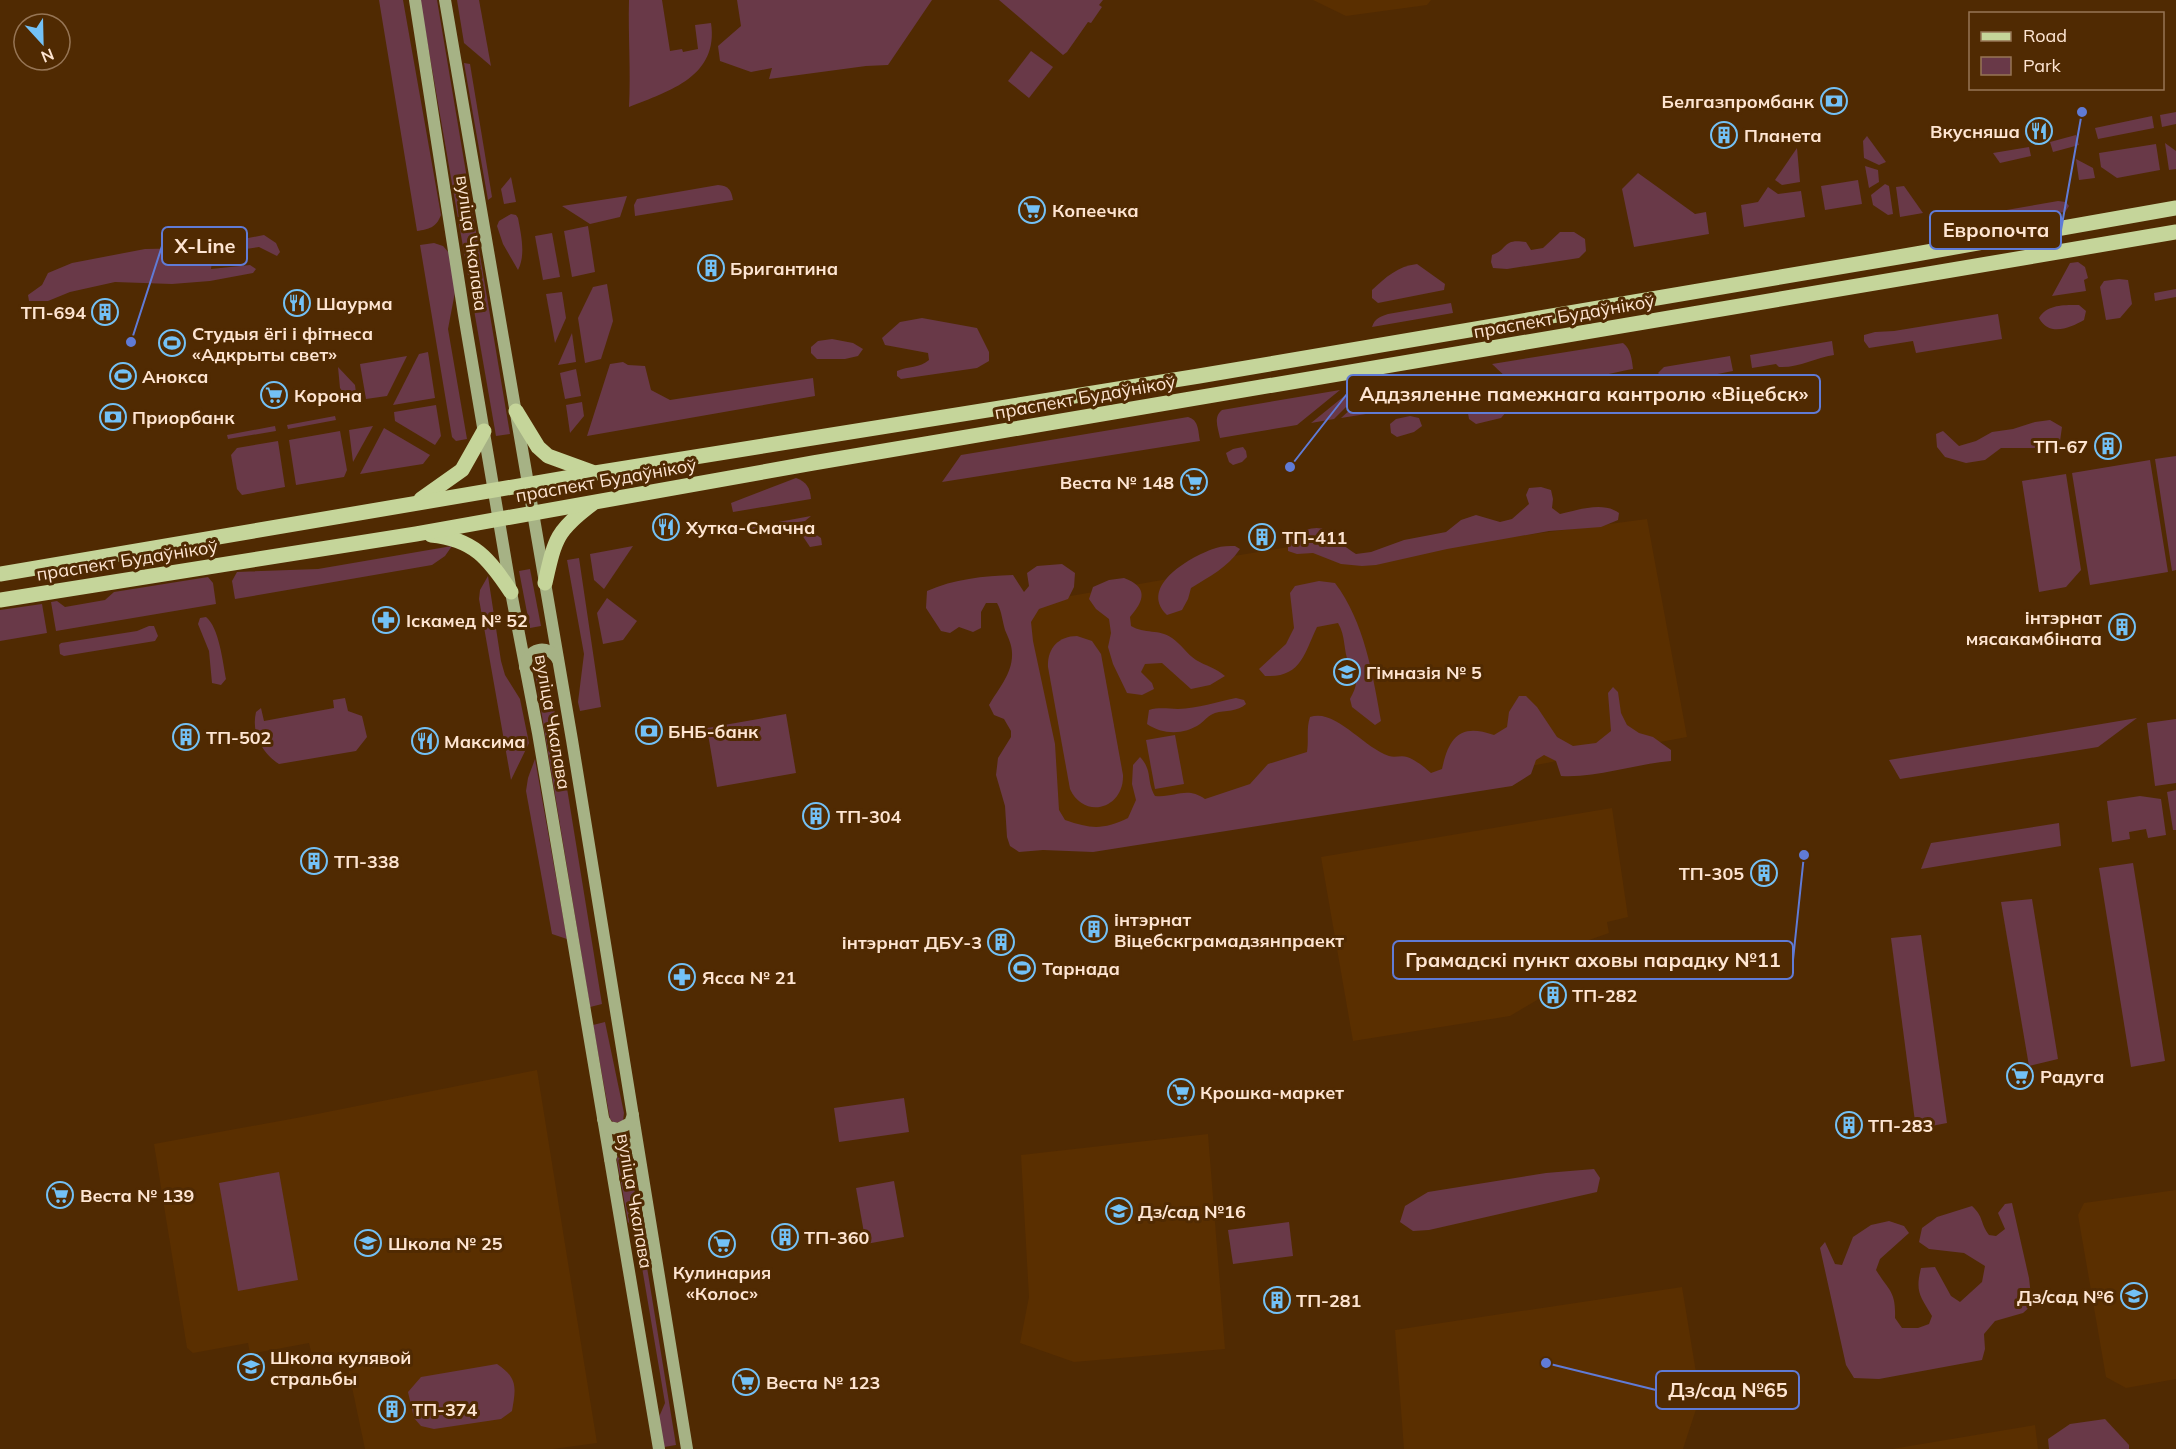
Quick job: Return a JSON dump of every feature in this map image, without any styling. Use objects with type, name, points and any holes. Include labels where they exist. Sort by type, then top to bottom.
[{"type":"main road","name":"вуліца Чкалава","points":[[415,0],[511,592],[659,1449]]},
{"type":"main road","name":"вуліца Чкалава","points":[[445,0],[560,664],[687,1449]]},
{"type":"main road","name":"праспект Будаўнікоў","points":[[0,574],[528,484],[1124,388],[1937,251],[2176,208]]},
{"type":"main road","name":"праспект Будаўнікоў","points":[[0,600],[416,534],[597,500],[2176,232]]},
{"type":"main road","points":[[516,411],[538,447],[548,456],[595,473]]},
{"type":"main road","points":[[413,504],[462,470],[484,431]]},
{"type":"main road","points":[[545,583],[558,535],[570,521],[597,500]]},
{"type":"main road","points":[[416,534],[442,536],[469,544],[484,556],[511,592]]},
{"type":"main road","points":[[526,671],[525,665],[530,654],[541,649],[551,651],[560,664]]},
{"type":"main road","points":[[602,1118],[608,1127],[618,1129],[630,1123],[633,1115]]},
{"type":"main road","points":[[610,1161],[614,1148],[622,1143],[636,1148],[640,1157]]},
{"type":"shaded area","points":[[1313,0],[1431,0],[1427,5],[1346,16]]},
{"type":"shaded area","name":"Гімназія № 5","points":[[1647,519],[1687,737],[1401,790],[1050,846],[1007,607],[1185,576],[1197,562],[1326,541],[1350,558]]},
{"type":"shaded area","points":[[1612,808],[1628,917],[1607,922],[1609,933],[1589,940],[1537,1000],[1510,1016],[1353,1041],[1321,857]]},
{"type":"shaded area","name":"Школа № 25","points":[[537,1070],[597,1443],[553,1449],[365,1449],[345,1354],[313,1359],[309,1343],[250,1354],[248,1343],[193,1353],[187,1348],[154,1144]]},
{"type":"shaded area","name":"Дз/сад №16","points":[[1208,1134],[1225,1349],[1074,1362],[1020,1343],[1029,1297],[1021,1155]]},
{"type":"shaded area","name":"Дз/сад №6","points":[[2176,1190],[2176,1379],[2126,1388],[2106,1377],[2078,1215],[2084,1203]]},
{"type":"shaded area","points":[[1682,1287],[1700,1397],[1683,1449],[1404,1449],[1395,1330]]},
{"type":"shaded area","points":[[2035,1425],[2038,1449],[1892,1449]]},
{"type":"green space","points":[[379,0],[403,0],[441,215],[434,225],[417,231]]},
{"type":"green space","points":[[420,0],[437,0],[510,434],[496,436]]},
{"type":"green space","points":[[457,0],[479,0],[491,66],[464,43]]},
{"type":"green space","points":[[629,0],[662,0],[670,51],[682,49],[683,52],[698,49],[695,25],[711,23],[711,41],[707,56],[699,69],[688,79],[660,95],[629,107],[630,80]]},
{"type":"green space","points":[[737,0],[932,0],[888,65],[769,79],[772,68],[751,72],[720,61],[718,46],[741,26]]},
{"type":"green space","points":[[999,0],[1103,0],[1099,5],[1102,7],[1091,23],[1088,22],[1063,55]]},
{"type":"green space","points":[[1031,51],[1053,67],[1029,98],[1008,81]]},
{"type":"green space","points":[[464,63],[470,64],[492,197],[488,200]]},
{"type":"green space","points":[[2176,112],[2176,124],[2162,127],[2160,115]]},
{"type":"green space","points":[[2152,116],[2154,128],[2098,139],[2095,128]]},
{"type":"green space","points":[[2076,135],[2079,145],[2053,152],[2050,142]]},
{"type":"green space","points":[[1867,136],[1886,162],[1879,165],[1864,158],[1863,141]]},
{"type":"green space","points":[[2165,143],[2176,151],[2176,169],[2169,170]]},
{"type":"green space","points":[[2156,144],[2160,170],[2117,178],[2101,167],[2099,153]]},
{"type":"green space","points":[[2029,147],[2031,156],[2000,163],[1993,153]]},
{"type":"green space","points":[[1797,148],[1800,182],[1782,185],[1775,180]]},
{"type":"green space","points":[[2076,159],[2093,168],[2095,178],[2079,180]]},
{"type":"green space","points":[[1865,166],[1878,170],[1879,182],[1869,188]]},
{"type":"green space","points":[[1638,173],[1695,214],[1706,212],[1709,234],[1634,247],[1622,189]]},
{"type":"green space","points":[[511,177],[516,202],[504,204],[501,189]]},
{"type":"green space","points":[[1858,180],[1862,204],[1825,210],[1821,186]]},
{"type":"green space","points":[[1885,184],[1889,186],[1893,214],[1888,215],[1873,205],[1871,195]]},
{"type":"green space","points":[[718,185],[729,189],[733,200],[635,216],[634,205],[637,199]]},
{"type":"green space","points":[[1904,186],[1923,213],[1900,217],[1896,187]]},
{"type":"green space","points":[[1768,187],[1778,194],[1801,191],[1805,217],[1744,227],[1741,205],[1758,202]]},
{"type":"green space","points":[[627,196],[620,217],[590,224],[562,206]]},
{"type":"green space","points":[[2058,201],[2066,202],[2069,206],[2065,212],[1988,220],[1988,215],[1995,212]]},
{"type":"green space","points":[[511,214],[518,218],[521,238],[522,258],[518,270],[503,244],[497,226],[499,221]]},
{"type":"green space","points":[[588,226],[595,272],[572,277],[564,231]]},
{"type":"green space","points":[[1560,232],[1574,232],[1585,239],[1586,251],[1579,258],[1507,269],[1493,268],[1492,255],[1509,243],[1526,242],[1531,250],[1543,248]]},
{"type":"green space","points":[[552,233],[560,277],[543,280],[535,236]]},
{"type":"green space","points":[[264,235],[276,243],[280,252],[277,256],[259,247],[213,254],[211,269],[250,265],[256,269],[253,273],[210,281],[172,284],[115,282],[70,292],[48,301],[29,301],[28,295],[42,285],[48,273],[72,263],[145,249],[195,248]]},
{"type":"green space","points":[[434,243],[443,246],[450,254],[455,292],[448,329],[467,439],[456,441],[452,437],[420,245]]},
{"type":"green space","points":[[2078,262],[2085,267],[2088,278],[2084,280],[2086,291],[2052,296],[2070,263]]},
{"type":"green space","points":[[1417,264],[1445,284],[1444,290],[1378,303],[1372,298],[1372,290],[1387,277],[1404,267]]},
{"type":"green space","points":[[2128,280],[2132,304],[2120,318],[2106,320],[2100,287],[2104,281]]},
{"type":"green space","points":[[607,284],[613,321],[601,359],[585,363],[578,318],[593,287]]},
{"type":"green space","points":[[2176,289],[2176,297],[2155,301],[2154,293]]},
{"type":"green space","points":[[562,292],[566,318],[555,343],[546,294]]},
{"type":"green space","points":[[1451,303],[1453,313],[1372,327],[1376,320],[1388,314]]},
{"type":"green space","points":[[2062,305],[2079,305],[2086,311],[2084,320],[2066,328],[2048,327],[2039,318],[2042,313],[2051,308]]},
{"type":"green space","points":[[1998,314],[2002,339],[1916,353],[1913,341],[1869,348],[1864,341],[1864,335],[1875,332]]},
{"type":"green space","points":[[922,318],[977,328],[989,352],[989,361],[977,368],[901,379],[897,376],[897,371],[925,363],[929,360],[928,353],[885,345],[882,338],[900,322]]},
{"type":"green space","points":[[572,333],[576,362],[558,365]]},
{"type":"green space","points":[[832,339],[853,343],[863,349],[858,356],[845,359],[817,359],[811,353],[811,347],[818,341]]},
{"type":"green space","points":[[1832,341],[1834,355],[1793,366],[1779,367],[1776,364],[1752,368],[1750,355]]},
{"type":"green space","points":[[1623,343],[1632,358],[1633,369],[1574,380],[1529,385],[1518,383],[1507,378],[1492,364]]},
{"type":"green space","points":[[428,352],[435,398],[393,405],[419,354]]},
{"type":"green space","points":[[407,356],[387,396],[366,399],[360,364]]},
{"type":"green space","points":[[1730,356],[1733,371],[1676,382],[1667,382],[1658,373],[1664,367]]},
{"type":"green space","points":[[623,362],[628,365],[645,366],[651,390],[670,400],[813,378],[815,396],[587,436],[610,364]]},
{"type":"green space","points":[[338,367],[355,385],[357,401],[351,403],[340,388]]},
{"type":"green space","points":[[576,369],[581,396],[565,399],[560,373]]},
{"type":"green space","points":[[1464,375],[1505,384],[1509,389],[1447,400],[1425,387],[1452,383],[1451,377]]},
{"type":"green space","points":[[1340,390],[1297,425],[1220,438],[1217,419],[1222,410]]},
{"type":"green space","points":[[1362,391],[1334,419],[1311,423],[1348,393]]},
{"type":"green space","points":[[1363,398],[1366,414],[1341,418]]},
{"type":"green space","points":[[582,402],[584,416],[570,433],[566,405]]},
{"type":"green space","points":[[1503,404],[1507,411],[1501,418],[1476,424],[1469,419],[1468,413],[1473,407]]},
{"type":"green space","points":[[436,405],[441,436],[435,445],[395,421],[394,412]]},
{"type":"green space","points":[[335,416],[336,420],[288,429],[287,425]]},
{"type":"green space","points":[[1410,416],[1419,418],[1422,426],[1414,432],[1397,437],[1391,433],[1390,424],[1396,419]]},
{"type":"green space","points":[[1188,417],[1196,423],[1200,441],[942,482],[961,455]]},
{"type":"green space","points":[[2050,420],[2062,427],[2060,441],[2041,448],[2001,448],[1985,460],[1966,463],[1945,457],[1937,447],[1936,434],[1943,431],[1959,446],[1976,441],[1992,432]]},
{"type":"green space","points":[[275,426],[276,431],[228,439],[227,435]]},
{"type":"green space","points":[[373,426],[353,462],[349,430]]},
{"type":"green space","points":[[384,428],[430,455],[423,464],[360,474]]},
{"type":"green space","points":[[340,431],[347,470],[344,477],[296,485],[289,440]]},
{"type":"green space","points":[[278,441],[285,487],[242,495],[237,489],[231,455],[237,448]]},
{"type":"green space","points":[[1243,447],[1247,457],[1242,462],[1233,465],[1229,462],[1226,453]]},
{"type":"green space","points":[[2176,456],[2176,570],[2172,571],[2155,459]]},
{"type":"green space","points":[[2150,460],[2168,572],[2090,585],[2072,473]]},
{"type":"green space","points":[[2066,474],[2081,570],[2066,587],[2039,592],[2022,481]]},
{"type":"green space","points":[[796,478],[807,486],[811,499],[733,512],[731,503]]},
{"type":"green space","points":[[1541,487],[1551,490],[1552,508],[1560,514],[1598,507],[1613,509],[1619,513],[1618,520],[1601,527],[1549,531],[1447,549],[1376,565],[1341,564],[1313,553],[1297,554],[1288,551],[1288,538],[1312,528],[1326,530],[1356,554],[1371,552],[1404,540],[1446,532],[1461,520],[1476,515],[1500,522],[1512,519],[1529,504],[1526,495],[1529,488]]},
{"type":"green space","points":[[811,516],[805,521],[701,536]]},
{"type":"green space","points":[[815,534],[821,538],[822,545],[810,547],[802,535]]},
{"type":"green space","points":[[452,546],[445,556],[432,565],[235,599],[232,581],[237,572],[318,569]]},
{"type":"green space","points":[[633,546],[604,589],[594,580],[590,554]]},
{"type":"green space","points":[[1235,546],[1240,549],[1230,561],[1191,588],[1182,610],[1167,615],[1160,604],[1159,593],[1163,583],[1172,573],[1194,557],[1221,547]]},
{"type":"green space","points":[[579,558],[601,707],[580,711],[578,702],[584,654],[567,560]]},
{"type":"green space","points":[[1062,564],[1075,573],[1074,587],[1068,599],[1039,609],[1031,622],[1055,744],[1059,810],[1065,820],[1074,823],[1097,827],[1111,825],[1128,818],[1136,800],[1132,784],[1133,765],[1140,757],[1147,767],[1155,796],[1192,793],[1205,799],[1250,784],[1268,764],[1307,752],[1310,717],[1329,718],[1379,751],[1391,757],[1410,758],[1431,773],[1442,769],[1448,748],[1464,732],[1473,731],[1494,735],[1507,727],[1509,712],[1519,696],[1526,696],[1537,707],[1557,737],[1573,746],[1596,743],[1611,731],[1608,693],[1613,687],[1618,692],[1621,713],[1627,725],[1639,733],[1653,737],[1671,750],[1671,761],[1589,775],[1561,776],[1556,761],[1544,755],[1536,760],[1531,774],[1512,786],[1093,852],[1043,850],[1019,852],[1010,846],[1007,837],[1005,806],[996,775],[998,758],[1011,737],[1011,731],[1004,719],[994,715],[989,705],[1004,680],[1012,660],[1010,641],[1000,610],[997,603],[986,603],[981,612],[981,628],[973,632],[959,627],[950,633],[941,631],[926,608],[927,591],[969,579],[1013,575],[1024,592],[1029,586],[1027,573],[1037,566]]},
{"type":"green space","points":[[530,569],[541,626],[530,628],[519,571]]},
{"type":"green space","points":[[488,576],[501,661],[505,675],[520,699],[529,743],[511,780],[479,599],[480,590]]},
{"type":"green space","points":[[208,577],[213,583],[216,604],[56,631],[51,602],[57,601],[65,607],[105,600],[114,592]]},
{"type":"green space","points":[[1124,578],[1137,586],[1142,594],[1139,605],[1130,617],[1131,626],[1167,635],[1196,660],[1225,676],[1210,685],[1191,689],[1162,663],[1145,664],[1141,672],[1152,683],[1154,689],[1142,695],[1127,693],[1113,664],[1108,647],[1111,633],[1109,619],[1096,609],[1089,599],[1093,587],[1109,580]]},
{"type":"green space","points":[[1319,581],[1335,583],[1345,598],[1360,631],[1371,667],[1381,721],[1375,725],[1352,707],[1350,699],[1356,681],[1347,659],[1338,623],[1317,627],[1300,662],[1286,673],[1265,676],[1259,669],[1286,644],[1294,628],[1290,593],[1295,586]]},
{"type":"green space","points":[[607,598],[637,621],[623,640],[603,644],[597,613]]},
{"type":"green space","points":[[42,604],[47,633],[0,641],[0,610]]},
{"type":"green space","points":[[206,617],[214,629],[220,646],[226,679],[221,685],[212,683],[209,651],[198,624],[200,618]]},
{"type":"green space","points":[[154,626],[158,636],[155,641],[64,656],[60,654],[59,645],[61,643],[137,631]]},
{"type":"green space","points":[[1077,636],[1092,641],[1101,654],[1123,775],[1122,787],[1117,796],[1110,803],[1102,806],[1084,805],[1076,799],[1070,789],[1048,667],[1049,655],[1055,645],[1064,638]]},
{"type":"green space","points":[[544,664],[548,671],[602,1004],[590,1007],[535,673],[539,665]]},
{"type":"green space","points":[[345,698],[348,711],[362,716],[367,737],[356,751],[279,764],[259,742],[255,720],[256,712],[261,708],[264,721],[334,708],[333,700]]},
{"type":"green space","points":[[1236,698],[1244,700],[1246,704],[1235,710],[1213,714],[1194,728],[1180,732],[1167,732],[1147,724],[1149,710],[1193,707]]},
{"type":"green space","points":[[786,714],[796,773],[717,787],[707,728]]},
{"type":"green space","points":[[2137,718],[2098,747],[1900,779],[1889,760]]},
{"type":"green space","points":[[2176,719],[2176,783],[2155,786],[2147,723]]},
{"type":"green space","points":[[1175,735],[1184,784],[1155,789],[1146,740]]},
{"type":"green space","points":[[535,759],[567,939],[552,934],[526,791]]},
{"type":"green space","points":[[2176,790],[2176,830],[2173,830],[2167,792]]},
{"type":"green space","points":[[2140,796],[2161,799],[2166,835],[2148,838],[2146,829],[2129,832],[2130,839],[2112,842],[2107,801]]},
{"type":"green space","points":[[2059,823],[2061,846],[1921,869],[1931,843]]},
{"type":"green space","points":[[2133,863],[2165,1061],[2131,1067],[2099,868]]},
{"type":"green space","points":[[2032,899],[2058,1059],[2029,1066],[2001,902]]},
{"type":"green space","points":[[1921,935],[1947,1123],[1916,1129],[1891,938]]},
{"type":"green space","points":[[605,1022],[624,1113],[623,1121],[614,1123],[610,1119],[593,1025]]},
{"type":"green space","points":[[904,1098],[909,1132],[839,1142],[834,1108]]},
{"type":"green space","points":[[626,1151],[629,1157],[676,1445],[664,1447],[659,1417],[665,1403],[636,1232],[628,1222],[617,1160],[618,1152]]},
{"type":"green space","points":[[1594,1169],[1600,1178],[1597,1192],[1429,1230],[1413,1231],[1400,1222],[1405,1206],[1428,1192],[1546,1173]]},
{"type":"green space","points":[[279,1172],[298,1280],[238,1291],[219,1183]]},
{"type":"green space","points":[[894,1181],[904,1237],[866,1244],[856,1188]]},
{"type":"green space","points":[[2012,1203],[2029,1278],[2032,1305],[2023,1313],[1995,1321],[1984,1334],[1985,1349],[1982,1360],[1879,1379],[1854,1378],[1846,1365],[1820,1248],[1825,1242],[1835,1264],[1842,1265],[1853,1237],[1871,1225],[1889,1221],[1904,1226],[1909,1233],[1880,1259],[1876,1270],[1893,1296],[1895,1318],[1902,1328],[1918,1328],[1929,1324],[1932,1316],[1920,1294],[1918,1283],[1921,1268],[1935,1267],[1951,1296],[1960,1302],[1982,1282],[1985,1266],[1964,1253],[1929,1249],[1919,1242],[1922,1228],[1937,1217],[1972,1206],[1989,1235],[1996,1236],[2005,1229],[1998,1213],[2005,1204]]},
{"type":"green space","points":[[1289,1222],[1293,1256],[1233,1264],[1228,1230]]},
{"type":"green space","points":[[497,1364],[509,1374],[515,1390],[512,1411],[501,1419],[434,1429],[421,1426],[414,1418],[408,1392],[421,1377]]},
{"type":"green space","points":[[2105,1419],[2129,1445],[2129,1449],[2049,1449],[2048,1439],[2070,1424]]},
{"type":"place","name":"Белгазпромбанк","points":[[1834,101]]},
{"type":"place","name":"Европочта","points":[[2082,112]]},
{"type":"place","name":"Вкусняша","points":[[2039,131]]},
{"type":"place","name":"Планета","points":[[1724,135]]},
{"type":"place","name":"Копеечка","points":[[1032,210]]},
{"type":"place","name":"Бригантина","points":[[711,268]]},
{"type":"place","name":"Шаурма","points":[[297,303]]},
{"type":"place","name":"ТП-694","points":[[105,312]]},
{"type":"place","name":"X-Line","points":[[131,342]]},
{"type":"place","name":"Студыя ёгі і фітнеса «Адкрыты свет»","points":[[172,343]]},
{"type":"place","name":"Анокса","points":[[123,376]]},
{"type":"place","name":"Корона","points":[[274,395]]},
{"type":"place","name":"Приорбанк","points":[[113,417]]},
{"type":"place","name":"ТП-67","points":[[2108,446]]},
{"type":"place","name":"Аддзяленне памежнага кантролю «Віцебск»","points":[[1290,467]]},
{"type":"place","name":"Веста № 148","points":[[1194,482]]},
{"type":"place","name":"Хутка-Смачна","points":[[666,527]]},
{"type":"place","name":"ТП-411","points":[[1262,537]]},
{"type":"place","name":"Іскамед № 52","points":[[386,620]]},
{"type":"place","name":"інтэрнат мясакамбіната","points":[[2122,627]]},
{"type":"place","name":"Гімназія № 5","points":[[1347,672]]},
{"type":"place","name":"БНБ-банк","points":[[649,731]]},
{"type":"place","name":"ТП-502","points":[[186,737]]},
{"type":"place","name":"Максима","points":[[425,741]]},
{"type":"place","name":"ТП-304","points":[[816,816]]},
{"type":"place","name":"Грамадскі пункт аховы парадку №11","points":[[1804,855]]},
{"type":"place","name":"ТП-338","points":[[314,861]]},
{"type":"place","name":"ТП-305","points":[[1764,873]]},
{"type":"place","name":"інтэрнат Віцебскграмадзянпраект","points":[[1094,929]]},
{"type":"place","name":"інтэрнат ДБУ-3","points":[[1001,942]]},
{"type":"place","name":"Тарнада","points":[[1022,968]]},
{"type":"place","name":"Ясса № 21","points":[[682,977]]},
{"type":"place","name":"ТП-282","points":[[1553,995]]},
{"type":"place","name":"Радуга","points":[[2020,1076]]},
{"type":"place","name":"Крошка-маркет","points":[[1181,1092]]},
{"type":"place","name":"ТП-283","points":[[1849,1125]]},
{"type":"place","name":"Веста № 139","points":[[60,1195]]},
{"type":"place","name":"Дз/сад №16","points":[[1119,1211]]},
{"type":"place","name":"ТП-360","points":[[785,1237]]},
{"type":"place","name":"Школа № 25","points":[[368,1243]]},
{"type":"place","name":"Кулинария «Колос»","points":[[722,1244]]},
{"type":"place","name":"Дз/сад №6","points":[[2134,1296]]},
{"type":"place","name":"ТП-281","points":[[1277,1300]]},
{"type":"place","name":"Дз/сад №65","points":[[1546,1363]]},
{"type":"place","name":"Школа кулявой стральбы","points":[[251,1367]]},
{"type":"place","name":"Веста № 123","points":[[746,1382]]},
{"type":"place","name":"ТП-374","points":[[392,1409]]}]
